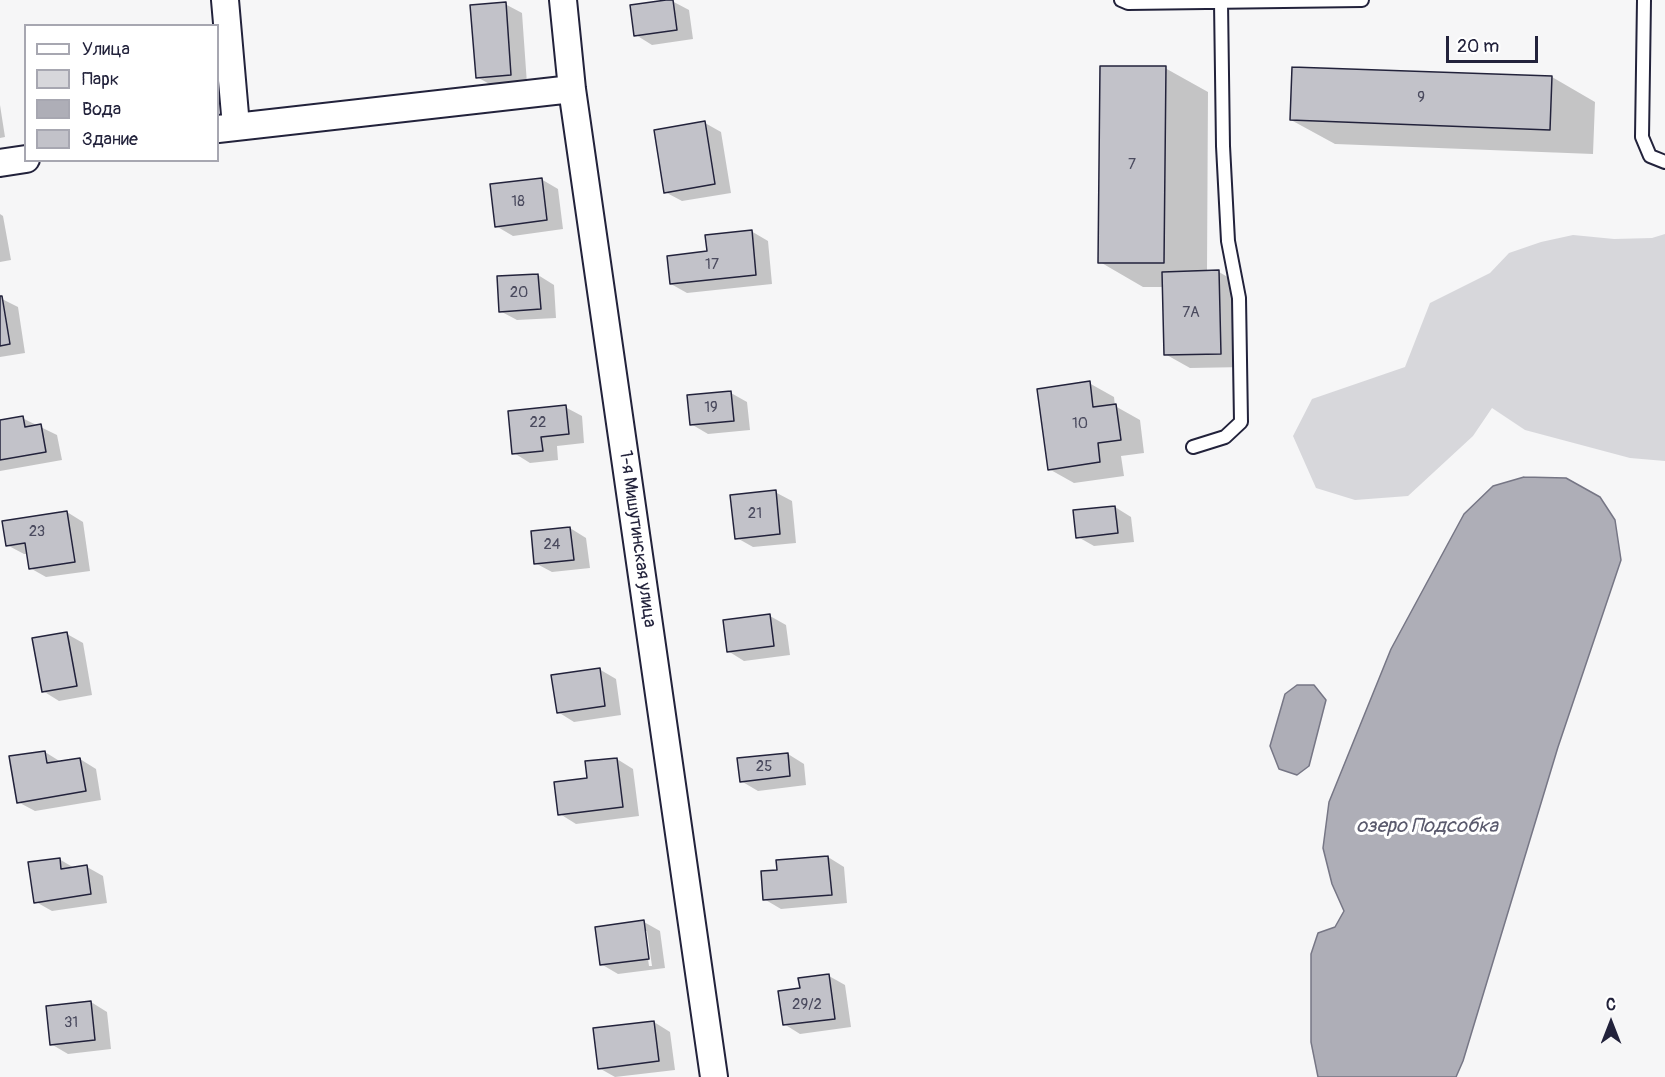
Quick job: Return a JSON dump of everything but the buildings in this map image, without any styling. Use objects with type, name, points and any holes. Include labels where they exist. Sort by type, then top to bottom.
[{"type":"street","points":[[225,0],[227,127],[572,89]]},
{"type":"street","name":"1-я Мишутинская улица","points":[[563,0],[572,89],[714,1077]]},
{"type":"street","points":[[0,163],[24,159]]},
{"type":"lane","points":[[1121,0],[1128,3],[1362,0]]},
{"type":"lane","points":[[1644,0],[1642,137],[1650,156],[1665,162]]},
{"type":"lane","points":[[1193,447],[1225,437],[1241,422],[1239,298],[1228,241],[1225,182],[1221,2]]},
{"type":"green space","points":[[1665,234],[1665,461],[1630,458],[1525,430],[1492,408],[1473,436],[1408,496],[1355,500],[1316,488],[1293,436],[1312,399],[1405,367],[1430,303],[1490,273],[1509,253],[1541,242],[1573,235],[1614,239],[1652,238]]},
{"type":"water","name":"озеро Подсобка","points":[[1524,477],[1566,478],[1600,497],[1615,520],[1621,560],[1558,747],[1463,1061],[1456,1077],[1318,1077],[1311,1042],[1311,954],[1318,933],[1335,927],[1344,911],[1332,884],[1323,848],[1329,802],[1391,649],[1464,514],[1493,486]]},
{"type":"water","points":[[1297,685],[1314,685],[1326,700],[1309,766],[1297,775],[1279,769],[1270,746],[1285,694]]}]
